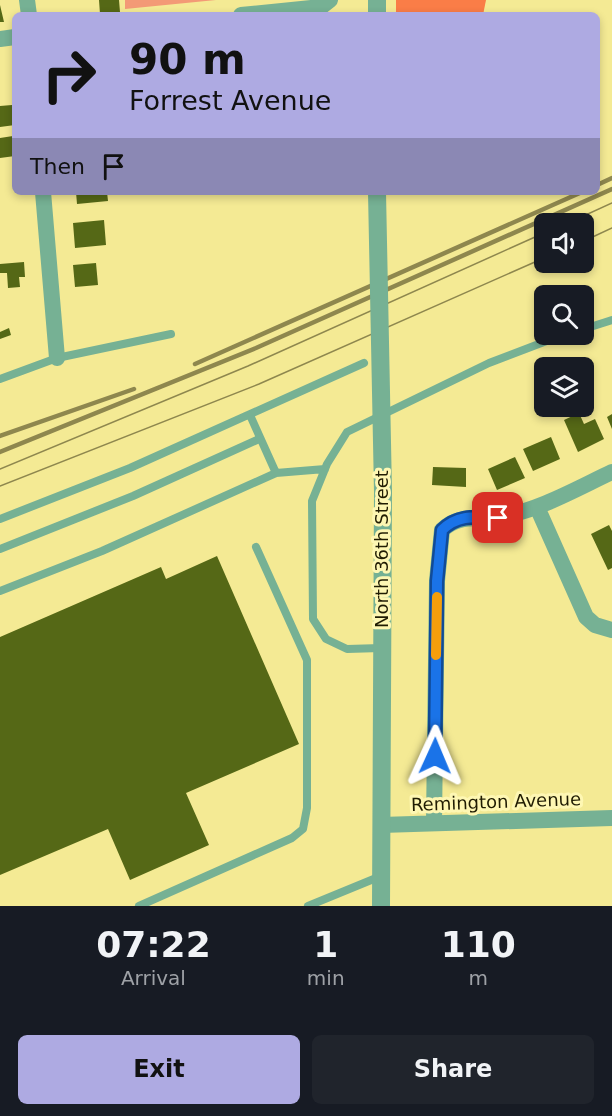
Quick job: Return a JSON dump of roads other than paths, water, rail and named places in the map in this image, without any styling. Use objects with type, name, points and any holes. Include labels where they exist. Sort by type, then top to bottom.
[{"type":"street","points":[[271,12],[321,7],[330,0]]},
{"type":"street","points":[[43,195],[57,358]]},
{"type":"street","name":"North 36th Street","points":[[377,195],[383,492],[381,906]]},
{"type":"street","points":[[434,822],[437,581],[442,530],[451,521],[464,517],[498,518],[537,507],[612,472]]},
{"type":"street","points":[[537,507],[586,617],[595,625],[612,630]]},
{"type":"street","name":"Remington Avenue","points":[[381,825],[612,818]]},
{"type":"lane","points":[[594,326],[612,320]]},
{"type":"lane","points":[[0,379],[57,358],[171,334]]},
{"type":"lane","points":[[381,648],[347,649],[326,639],[313,619],[312,501],[325,470],[347,432],[489,363],[536,345]]},
{"type":"lane","points":[[0,519],[130,468],[364,363]]},
{"type":"lane","points":[[250,415],[276,473]]},
{"type":"lane","points":[[0,549],[133,496],[259,439]]},
{"type":"lane","points":[[0,591],[102,551],[276,473],[325,470]]},
{"type":"lane","points":[[139,906],[292,838],[303,829],[308,808],[307,660],[256,547]]},
{"type":"lane","points":[[308,906],[381,876]]},
{"type":"tram line","points":[[590,213],[612,203]]},
{"type":"tram line","points":[[594,236],[612,228]]},
{"type":"tram line","points":[[0,469],[248,366],[534,237]]},
{"type":"tram line","points":[[0,486],[259,384],[534,262]]},
{"type":"railway","points":[[600,184],[612,178]]},
{"type":"railway","points":[[600,194],[612,189]]},
{"type":"railway","points":[[195,364],[575,195]]},
{"type":"railway","points":[[0,452],[256,348],[599,195]]},
{"type":"railway","points":[[0,436],[134,389]]}]
